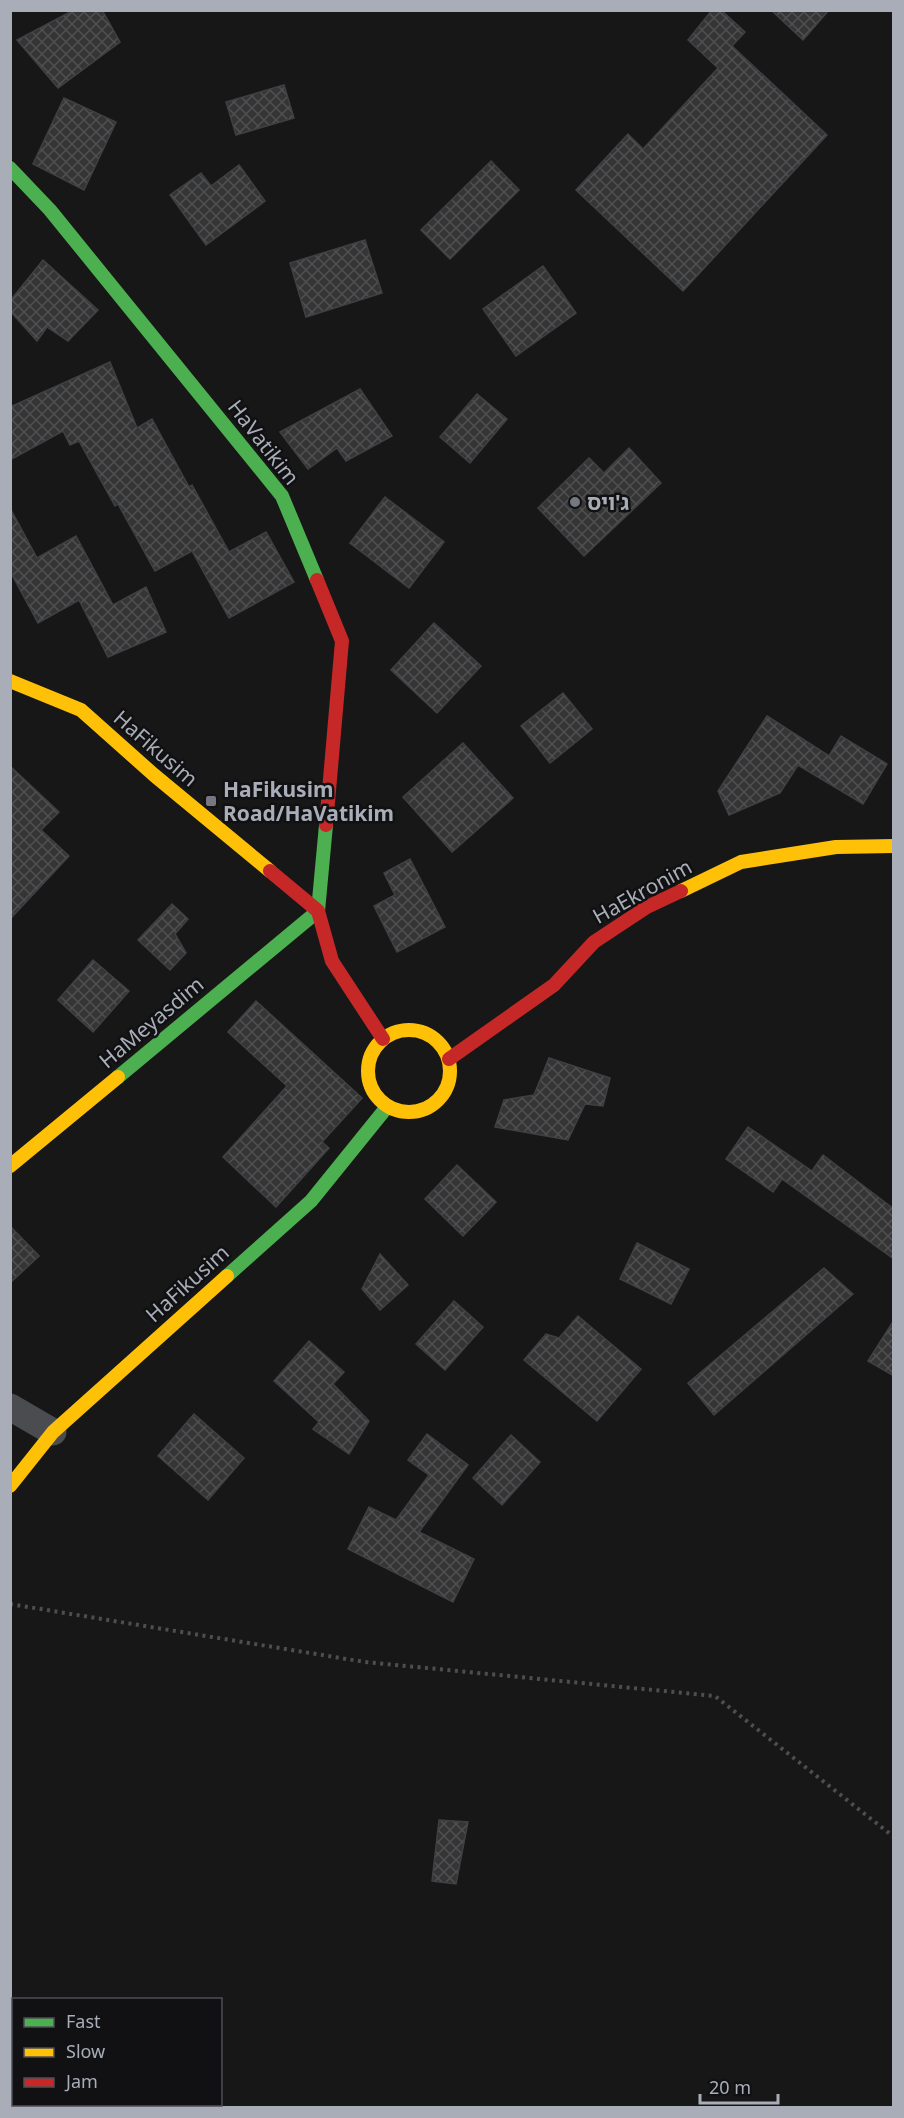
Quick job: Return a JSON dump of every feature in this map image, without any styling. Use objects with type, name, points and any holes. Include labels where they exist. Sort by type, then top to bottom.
[{"type":"street","name":"HaVatikim","points":[[10,168],[50,210],[282,496],[299,537],[342,641],[318,911]]},
{"type":"street","name":"HaFikusim","points":[[10,681],[81,710],[154,775],[318,911]]},
{"type":"street","name":"HaEkronim","points":[[449,1059],[554,985],[594,942],[647,908],[741,862],[836,847],[894,846]]},
{"type":"street","points":[[318,911],[332,961],[383,1039]]},
{"type":"street","name":"HaMeyasdim","points":[[10,1166],[318,911]]},
{"type":"street","points":[[410,1029],[424,1032],[442,1045],[449,1059],[450,1082],[443,1095],[431,1107],[411,1113],[387,1107],[373,1092],[368,1078],[370,1055],[383,1039],[395,1032],[410,1029]]},
{"type":"street","name":"HaFikusim","points":[[10,1486],[53,1432],[311,1201],[387,1107]]},
{"type":"street","points":[[10,1407],[53,1432]]},
{"type":"path","points":[[10,1604],[364,1662],[715,1696],[894,1837]]},
{"type":"building","points":[[74,10],[102,10],[120,42],[58,88],[17,40]]},
{"type":"building","points":[[712,10],[721,10],[745,32],[732,46],[827,135],[683,291],[576,190],[628,134],[643,149],[718,68],[688,40]]},
{"type":"building","points":[[771,10],[829,10],[803,40]]},
{"type":"building","points":[[284,85],[294,118],[236,135],[226,102]]},
{"type":"building","points":[[64,98],[116,122],[84,190],[33,164]]},
{"type":"building","points":[[491,161],[519,190],[450,259],[421,230]]},
{"type":"building","points":[[239,165],[265,201],[206,245],[170,195],[201,173],[211,186]]},
{"type":"building","points":[[365,240],[382,293],[306,317],[290,263]]},
{"type":"building","points":[[43,260],[98,310],[68,341],[47,327],[37,341],[10,311],[10,301]]},
{"type":"building","points":[[543,266],[576,313],[516,356],[483,309]]},
{"type":"building","points":[[110,362],[137,428],[152,419],[189,487],[192,485],[229,552],[266,532],[294,582],[229,618],[192,551],[155,571],[118,504],[115,506],[79,441],[70,445],[63,431],[10,460],[10,407]]},
{"type":"building","points":[[360,389],[392,436],[346,461],[337,448],[308,469],[280,432]]},
{"type":"building","points":[[477,394],[507,419],[470,463],[440,437]]},
{"type":"building","points":[[629,448],[661,483],[584,556],[538,508],[589,458],[604,473]]},
{"type":"building","points":[[385,497],[444,542],[409,588],[350,543]]},
{"type":"building","points":[[10,508],[37,558],[76,536],[113,605],[146,587],[166,632],[108,657],[79,600],[38,623],[10,571]]},
{"type":"building","points":[[434,623],[481,666],[437,713],[391,670]]},
{"type":"building","points":[[563,693],[592,729],[550,763],[521,726]]},
{"type":"building","points":[[767,716],[829,756],[841,736],[887,764],[863,804],[798,765],[780,793],[729,815],[718,791]]},
{"type":"building","points":[[463,743],[513,798],[452,852],[403,797]]},
{"type":"building","points":[[10,766],[59,812],[41,830],[69,856],[10,919]]},
{"type":"building","points":[[410,859],[445,927],[397,952],[374,906],[395,895],[384,873]]},
{"type":"building","points":[[172,904],[188,919],[175,934],[186,953],[170,970],[138,940]]},
{"type":"building","points":[[93,960],[129,991],[93,1032],[58,1000]]},
{"type":"building","points":[[256,1001],[362,1098],[322,1142],[329,1148],[276,1207],[223,1157],[287,1086],[228,1032]]},
{"type":"building","points":[[549,1058],[610,1078],[603,1106],[585,1104],[568,1140],[495,1127],[504,1100],[534,1095]]},
{"type":"building","points":[[748,1127],[812,1171],[823,1155],[894,1209],[894,1259],[782,1179],[773,1192],[726,1159]]},
{"type":"building","points":[[457,1165],[496,1202],[463,1236],[425,1199]]},
{"type":"building","points":[[10,1226],[39,1256],[10,1283]]},
{"type":"building","points":[[637,1243],[689,1269],[671,1304],[620,1279]]},
{"type":"building","points":[[380,1254],[408,1285],[380,1310],[362,1289]]},
{"type":"building","points":[[824,1268],[853,1294],[714,1415],[688,1383]]},
{"type":"building","points":[[454,1301],[483,1327],[445,1370],[416,1344]]},
{"type":"building","points":[[578,1316],[641,1369],[597,1421],[524,1360],[546,1334],[559,1338]]},
{"type":"building","points":[[894,1320],[894,1376],[868,1361]]},
{"type":"building","points":[[309,1341],[344,1372],[333,1384],[369,1421],[349,1454],[313,1429],[319,1422],[274,1381]]},
{"type":"building","points":[[194,1414],[244,1458],[208,1500],[158,1456]]},
{"type":"building","points":[[427,1434],[468,1465],[419,1532],[474,1559],[453,1602],[348,1549],[369,1507],[396,1520],[429,1475],[408,1460]]},
{"type":"building","points":[[511,1435],[540,1462],[502,1505],[473,1478]]},
{"type":"building","points":[[439,1820],[468,1822],[456,1884],[432,1881]]},
{"type":"traffic: fast","points":[[10,168],[50,210],[282,496],[317,580]]},
{"type":"traffic: fast","points":[[118,1077],[318,911],[326,825]]},
{"type":"traffic: fast","points":[[227,1276],[311,1201],[387,1107]]},
{"type":"traffic: fast","points":[[10,2050],[12,2056]]},
{"type":"traffic: slow","points":[[10,681],[81,710],[154,775],[270,871]]},
{"type":"traffic: slow","points":[[681,891],[741,862],[836,847],[894,846]]},
{"type":"traffic: slow","points":[[401,1030],[417,1030],[432,1037],[443,1048],[450,1063],[450,1071],[447,1087],[438,1100],[417,1112],[401,1112],[386,1105],[375,1094],[368,1079],[368,1063],[375,1048],[386,1037],[401,1030]]},
{"type":"traffic: slow","points":[[10,1166],[118,1077]]},
{"type":"traffic: slow","points":[[10,1486],[53,1432],[227,1276]]},
{"type":"traffic: jam","points":[[317,580],[342,641],[326,825]]},
{"type":"traffic: jam","points":[[270,871],[318,911],[332,961],[383,1039]]},
{"type":"traffic: jam","points":[[449,1059],[554,985],[594,942],[647,907],[681,891]]},
{"type":"place","name":"ג'ויס","points":[[575,502]]},
{"type":"place","name":"HaFikusim Road/HaVatikim","points":[[211,801]]}]
